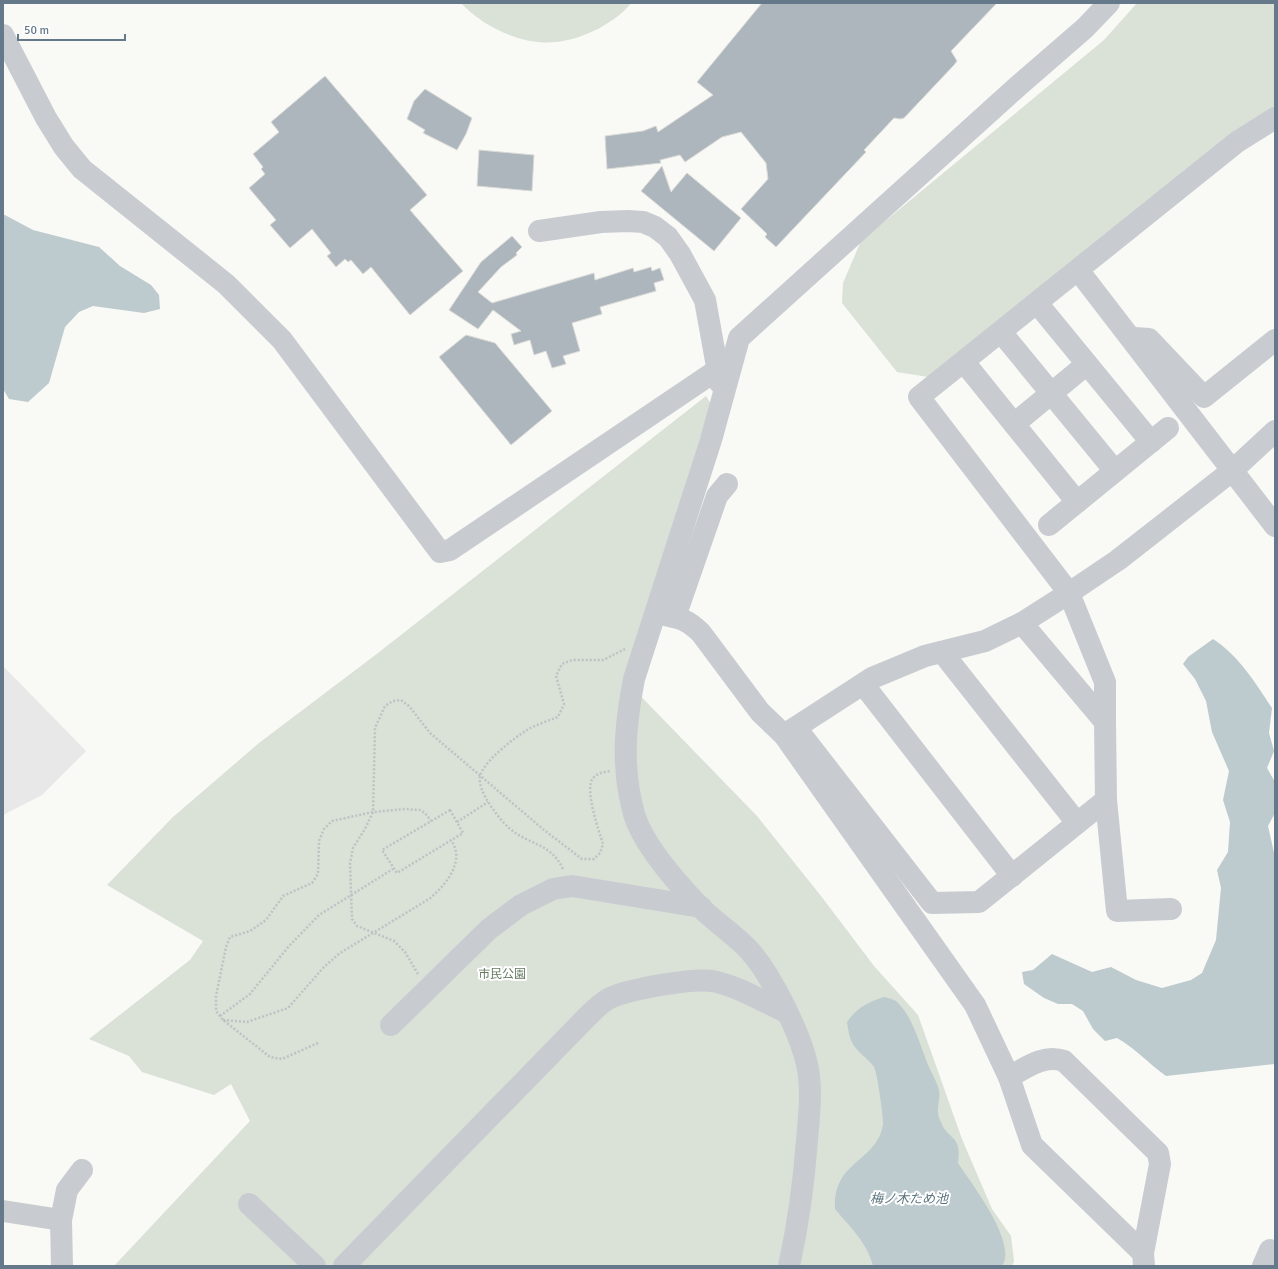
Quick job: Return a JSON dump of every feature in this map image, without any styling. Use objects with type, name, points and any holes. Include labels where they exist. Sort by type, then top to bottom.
[{"type":"street","points":[[665,615],[724,396],[738,338],[1085,28],[1110,3]]},
{"type":"street","points":[[3,35],[46,118],[64,146],[82,169],[226,284],[282,340],[440,552],[450,550],[717,370]]},
{"type":"street","points":[[1171,909],[1117,911],[1106,800],[1105,682],[1069,594],[919,397],[1237,142],[1275,118]]},
{"type":"street","points":[[538,231],[608,222],[643,222],[655,227],[668,237],[680,254],[705,300],[717,370],[724,396]]},
{"type":"street","points":[[1078,270],[1275,526]]},
{"type":"street","points":[[1038,303],[1151,442]]},
{"type":"street","points":[[1001,332],[1115,471]]},
{"type":"street","points":[[1130,338],[1149,339],[1204,397],[1275,340]]},
{"type":"street","points":[[964,362],[1077,502]]},
{"type":"street","points":[[1014,424],[1051,392],[1087,364]]},
{"type":"street","points":[[1049,525],[1168,428]]},
{"type":"street","points":[[790,731],[872,678],[925,656],[985,641],[1022,623],[1069,594],[1118,560],[1233,470],[1275,431]]},
{"type":"street","points":[[727,484],[717,496],[665,615],[649,635],[634,679],[627,716],[624,751],[634,816],[644,836],[656,855],[700,907],[749,950],[769,976],[799,1039],[808,1068],[810,1092],[805,1171],[789,1266]]},
{"type":"street","points":[[665,615],[682,618],[701,633],[760,712],[790,731],[932,903],[979,902],[1106,800]]},
{"type":"street","points":[[1022,623],[1105,722]]},
{"type":"street","points":[[942,652],[1077,823]]},
{"type":"street","points":[[863,684],[1012,876]]},
{"type":"street","points":[[790,731],[975,1005],[1009,1077],[1032,1145],[1144,1260]]},
{"type":"street","points":[[391,1025],[489,929],[521,905],[553,889],[572,886],[700,907]]},
{"type":"street","points":[[344,1266],[584,1020],[601,1004],[610,998],[659,986],[696,981],[711,981],[727,985],[786,1012]]},
{"type":"street","points":[[1009,1077],[1043,1059],[1054,1058],[1064,1061],[1158,1152],[1160,1164],[1144,1260]]},
{"type":"street","points":[[62,1266],[61,1220],[68,1190],[82,1170]]},
{"type":"street","points":[[250,1204],[316,1266]]},
{"type":"street","points":[[3,1211],[61,1220]]},
{"type":"path","points":[[572,886],[552,852],[529,841],[509,828],[488,802],[480,782],[480,775],[488,762],[527,730],[558,717],[564,704],[556,676],[562,664],[572,660],[603,660],[649,635]]},
{"type":"path","points":[[425,991],[419,976],[405,952],[394,940],[357,926],[352,918],[350,874],[353,848],[365,829],[372,812],[375,728],[385,706],[393,701],[401,700],[409,706],[430,733],[582,859],[594,859],[600,853],[603,844],[589,791],[592,779],[600,773],[626,766]]},
{"type":"path","points":[[457,822],[488,802]]},
{"type":"path","points":[[318,1042],[282,1059],[270,1057],[222,1020],[216,1011],[216,996],[226,947],[230,937],[250,931],[266,920],[283,896],[312,883],[318,874],[318,841],[324,829],[332,821],[372,812],[405,809],[420,810],[425,813],[431,821]]},
{"type":"path","points":[[450,810],[463,832],[396,873],[382,850],[431,821],[450,810]]},
{"type":"path","points":[[222,1020],[247,1022],[288,1008],[324,967],[340,953],[429,899],[442,888],[454,868],[457,855],[455,846],[451,840]]},
{"type":"path","points":[[220,1016],[250,994],[289,946],[319,915],[394,869]]},
{"type":"shaded area","points":[[3,666],[86,751],[42,795],[3,816]]},
{"type":"green space","points":[[461,3],[631,3],[612,21],[598,29],[563,41],[536,42],[522,39],[495,28],[482,21]]},
{"type":"green space","points":[[1137,3],[1275,3],[1275,108],[928,377],[897,372],[842,303],[843,283],[861,241],[1104,40]]},
{"type":"green space","name":"市民公園","points":[[706,396],[711,404],[624,679],[757,816],[821,896],[874,966],[918,1015],[962,1139],[992,1209],[1011,1236],[1014,1261],[1012,1266],[114,1266],[250,1121],[231,1084],[214,1095],[142,1072],[129,1056],[89,1039],[190,960],[203,941],[107,885],[173,817],[259,743],[378,653]]},
{"type":"water","points":[[3,214],[33,230],[99,247],[120,266],[151,285],[159,295],[160,309],[144,313],[93,306],[79,312],[65,327],[49,383],[28,402],[9,399],[3,389]]},
{"type":"water","points":[[1213,639],[1239,661],[1272,708],[1269,733],[1274,751],[1267,768],[1275,782],[1275,813],[1268,826],[1275,857],[1275,1064],[1166,1076],[1130,1046],[1117,1038],[1105,1041],[1093,1029],[1083,1011],[1072,1004],[1058,1004],[1044,998],[1024,984],[1022,972],[1033,970],[1052,954],[1092,972],[1111,967],[1136,980],[1162,988],[1191,980],[1202,973],[1216,940],[1221,888],[1217,870],[1228,852],[1230,822],[1223,800],[1229,771],[1212,732],[1206,701],[1195,679],[1183,664],[1188,657]]},
{"type":"water","name":"梅ノ木ため池","points":[[884,997],[895,1000],[902,1007],[916,1032],[939,1090],[938,1112],[940,1120],[943,1127],[954,1138],[958,1147],[958,1163],[982,1198],[999,1229],[1004,1243],[1005,1256],[1002,1266],[873,1266],[867,1250],[862,1242],[835,1209],[836,1193],[841,1181],[847,1171],[872,1147],[879,1138],[883,1125],[880,1096],[875,1070],[873,1065],[854,1046],[849,1034],[847,1022],[863,1006]]},
{"type":"building","points":[[762,3],[997,3],[951,51],[957,61],[954,65],[904,118],[894,118],[864,150],[866,152],[776,247],[765,237],[767,234],[741,209],[768,179],[766,163],[741,132],[722,137],[685,162],[680,155],[660,160],[661,163],[607,169],[605,136],[643,131],[656,126],[658,132],[713,95],[697,82]]},
{"type":"building","points":[[325,76],[427,195],[410,210],[463,271],[410,315],[371,267],[363,274],[351,260],[348,262],[345,259],[336,267],[327,256],[331,253],[312,229],[290,248],[270,225],[276,220],[249,188],[265,174],[261,169],[263,167],[253,154],[279,132],[271,122]]},
{"type":"building","points":[[425,89],[472,118],[466,134],[457,150],[423,133],[425,130],[407,119],[414,101]]},
{"type":"building","points":[[479,150],[534,155],[532,191],[477,186]]},
{"type":"building","points":[[662,166],[671,192],[687,173],[741,218],[714,251],[641,191]]},
{"type":"building","points":[[512,236],[522,247],[516,253],[517,255],[501,267],[478,292],[492,303],[594,273],[595,280],[633,268],[634,272],[651,267],[652,271],[660,268],[664,280],[654,283],[656,291],[600,307],[602,314],[572,323],[580,351],[563,356],[566,364],[552,368],[546,351],[534,355],[530,340],[514,345],[511,334],[521,331],[493,310],[478,329],[449,310],[481,262]]},
{"type":"building","points":[[466,335],[495,343],[552,411],[511,445],[439,357]]}]
